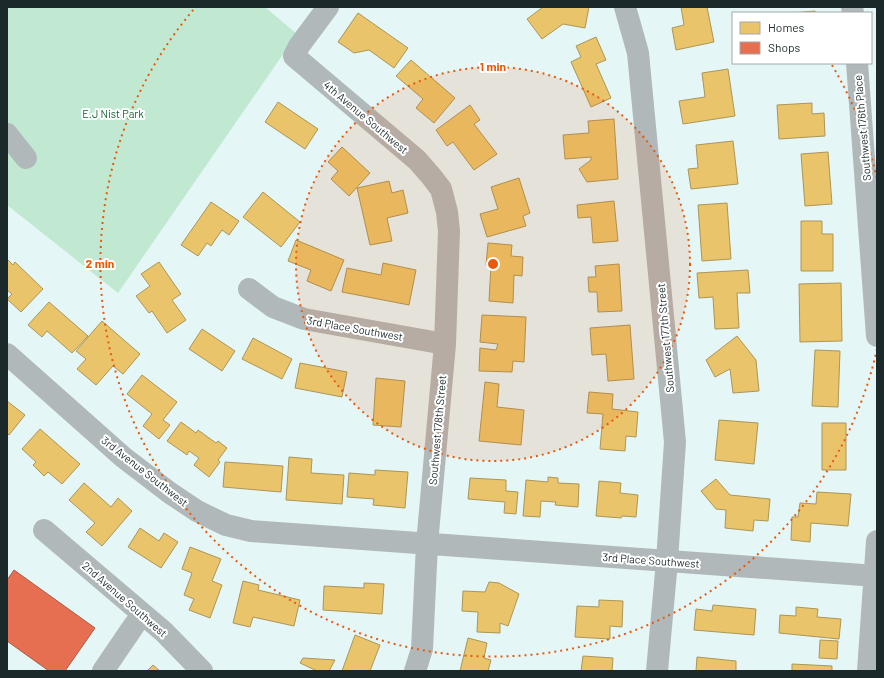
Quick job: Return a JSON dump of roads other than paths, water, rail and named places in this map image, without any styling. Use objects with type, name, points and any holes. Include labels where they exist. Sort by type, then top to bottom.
[{"type":"street","name":"4th Avenue Southwest","points":[[328,7],[299,46],[294,56],[417,160],[441,189]]},
{"type":"street","name":"Southwest 177th Street","points":[[625,7],[638,53],[675,442],[667,561],[657,671]]},
{"type":"street","name":"Southwest 176th Place","points":[[857,64],[877,336]]},
{"type":"street","points":[[7,134],[26,158]]},
{"type":"street","name":"Southwest 178th Street","points":[[415,671],[422,649],[427,544],[445,344],[449,232],[447,212],[441,189]]},
{"type":"street","name":"3rd Place Southwest","points":[[249,289],[273,307],[304,319],[445,344]]},
{"type":"street","name":"3rd Avenue Southwest","points":[[7,354],[123,458],[197,511],[226,525],[251,531],[427,544]]},
{"type":"street","name":"2nd Avenue Southwest","points":[[44,530],[164,632],[202,671]]},
{"type":"street","points":[[868,671],[876,576],[877,541]]},
{"type":"street","name":"3rd Place Southwest","points":[[427,544],[876,576]]},
{"type":"street","points":[[103,671],[135,624]]},
{"type":"park label","name":"E.J Nist Park","points":[[113,113]]}]
